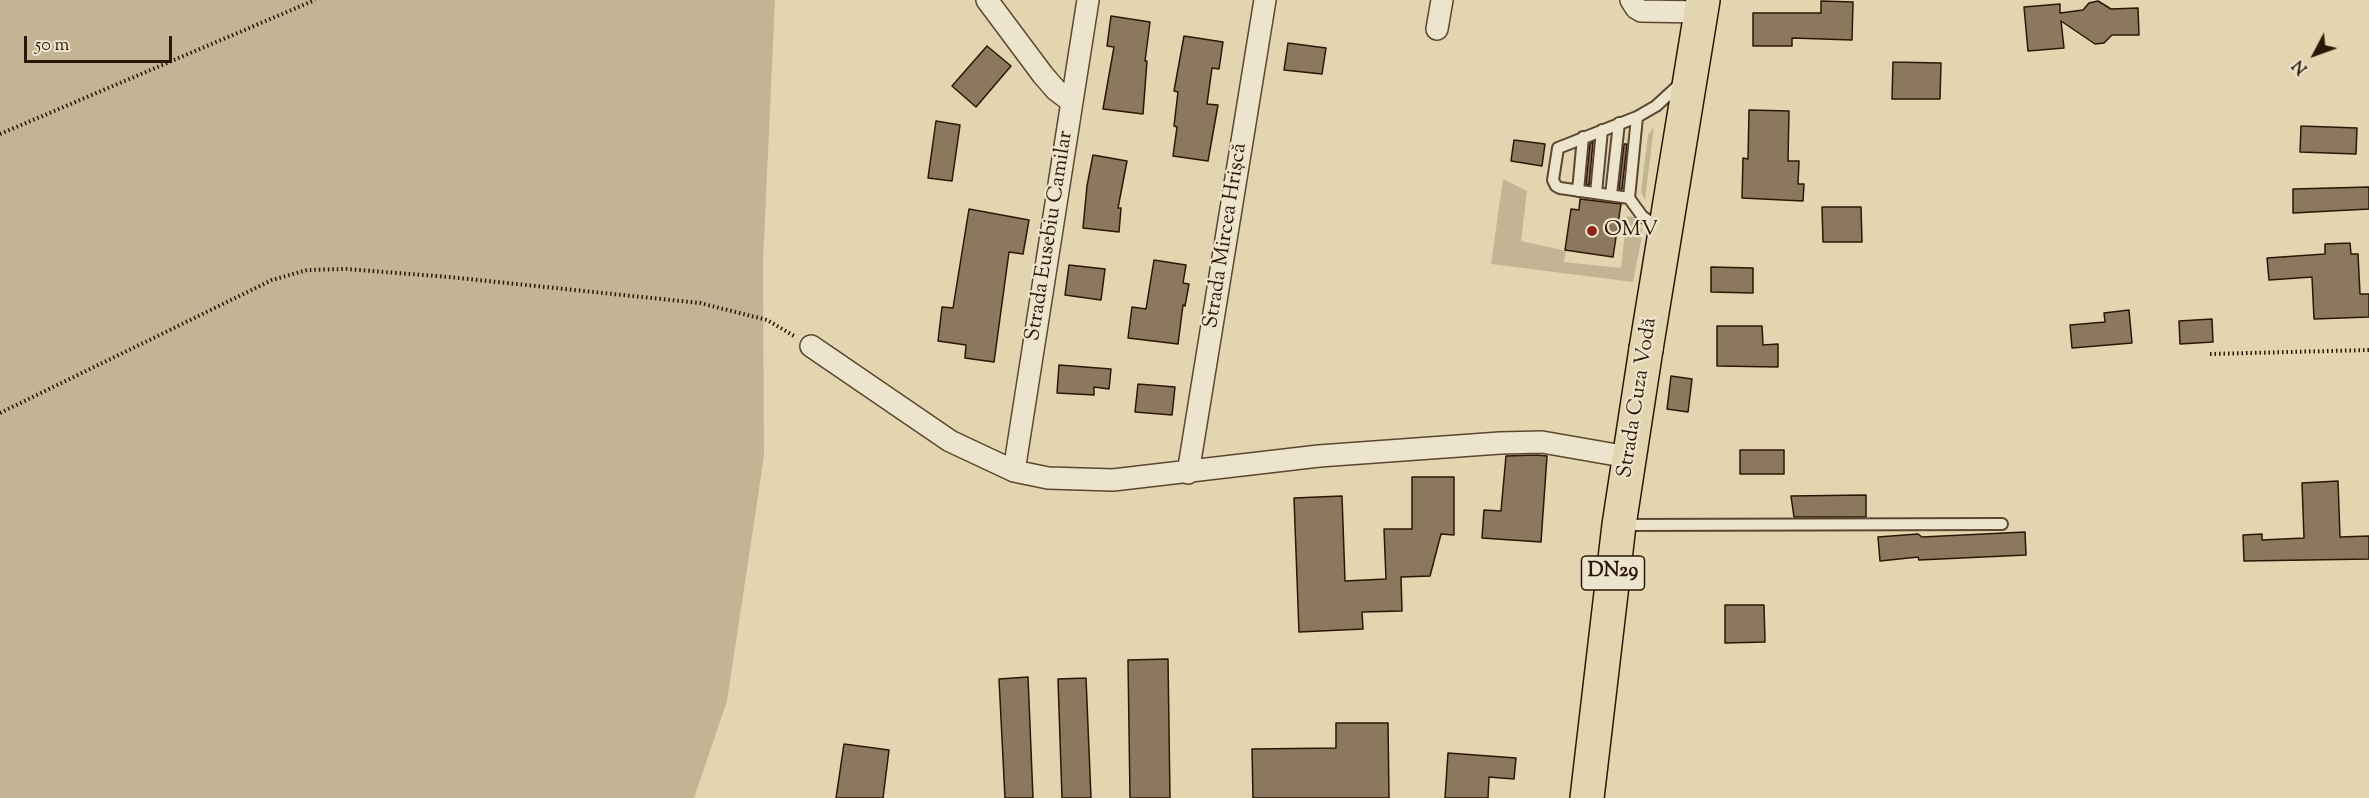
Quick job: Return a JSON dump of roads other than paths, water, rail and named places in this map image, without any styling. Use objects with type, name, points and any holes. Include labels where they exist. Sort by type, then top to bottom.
[{"type":"main road","name":"Strada Cuza Vodă","points":[[1587,798],[1628,457],[1668,227],[1702,6]]},
{"type":"street","points":[[987,0],[1043,75],[1056,90],[1072,102]]},
{"type":"street","name":"Strada Eusebiu Camilar","points":[[1014,471],[1088,0]]},
{"type":"street","name":"Strada Mircea Hrișcă","points":[[1188,473],[1265,0]]},
{"type":"street","points":[[1437,29],[1442,0]]},
{"type":"street","points":[[1631,0],[1641,11],[1702,6]]},
{"type":"street","points":[[811,346],[950,441],[975,455],[1014,471],[1048,478],[1113,480],[1318,456],[1500,442],[1542,442],[1628,457]]},
{"type":"lane","points":[[1629,198],[1556,186],[1552,180],[1557,148],[1637,117],[1656,106],[1673,92],[1692,70]]},
{"type":"lane","points":[[1637,117],[1629,198],[1648,221],[1668,227]]},
{"type":"lane","points":[[1611,195],[1619,123]]},
{"type":"lane","points":[[1596,193],[1602,130]]},
{"type":"lane","points":[[1578,191],[1583,137]]},
{"type":"lane","points":[[1619,525],[2002,524]]},
{"type":"place","name":"OMV","points":[[1592,231]]}]
